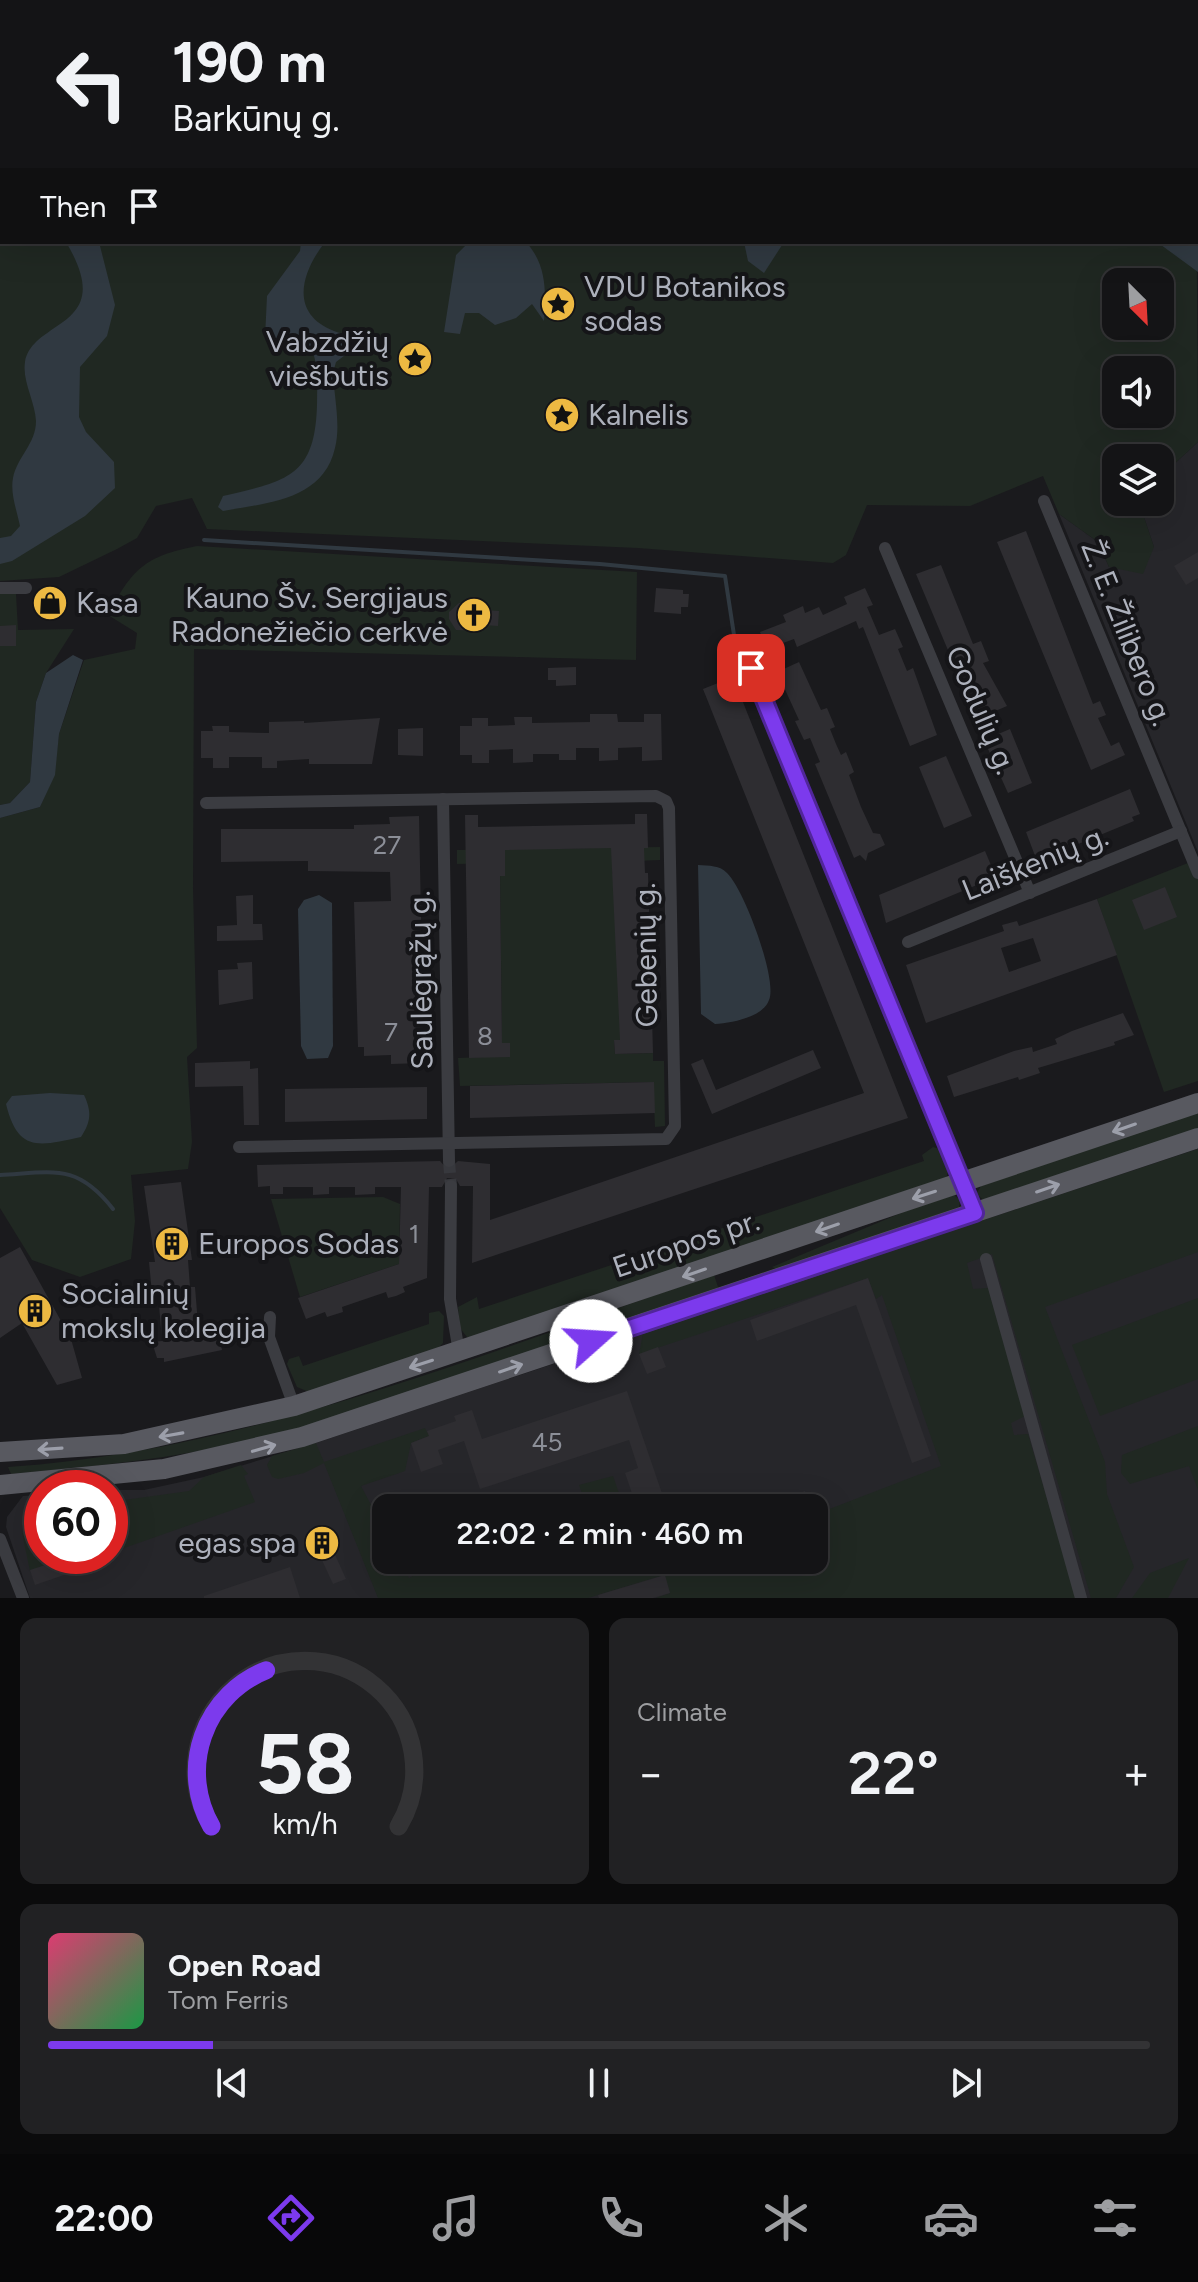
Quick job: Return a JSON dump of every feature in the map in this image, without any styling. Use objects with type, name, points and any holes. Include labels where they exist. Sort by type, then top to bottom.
[{"type":"main road","name":"Europos pr.","points":[[0,1452],[124,1444],[185,1433],[294,1406],[1198,1103]]},
{"type":"main road","name":"Europos pr.","points":[[0,1485],[102,1478],[251,1451],[365,1418],[1198,1138]]},
{"type":"main road","points":[[964,1182],[975,1213]]},
{"type":"main road","points":[[761,1285],[757,1271],[768,1248]]},
{"type":"street","name":"Ž. E. Žilibero g.","points":[[1044,501],[1198,873]]},
{"type":"street","name":"Godulių g.","points":[[885,548],[1030,893]]},
{"type":"street","points":[[0,588],[26,588]]},
{"type":"street","points":[[748,661],[964,1182]]},
{"type":"street","name":"Gebenių g.","points":[[206,803],[656,796],[666,801],[669,808],[675,1126],[672,1134],[658,1141],[239,1147]]},
{"type":"street","name":"Saulėgrąžų g.","points":[[443,799],[449,1161]]},
{"type":"street","name":"Laiškenių g.","points":[[908,942],[1181,831]]},
{"type":"street","points":[[451,1186],[450,1299],[459,1352]]},
{"type":"street","points":[[986,1259],[1081,1598]]},
{"type":"street","points":[[270,1317],[269,1337],[294,1406]]},
{"type":"street","points":[[0,1539],[3,1554],[23,1598]]},
{"type":"shaded area","name":"VDU Botanikos sodas","points":[[0,244],[1197,244],[1198,442],[1174,464],[1174,444],[1102,444],[1102,516],[1144,516],[1154,547],[1143,574],[1109,567],[1098,542],[1059,514],[1043,476],[970,506],[867,505],[846,555],[833,563],[638,548],[207,529],[192,498],[156,506],[137,538],[59,577],[0,581]]},
{"type":"shaded area","points":[[67,244],[100,244],[115,305],[107,336],[80,367],[79,417],[86,432],[114,462],[115,488],[85,516],[12,561],[0,564],[0,538],[11,536],[20,526],[12,484],[18,463],[30,444],[36,421],[25,376],[25,362],[31,348],[78,307],[83,291],[79,270]]},
{"type":"shaded area","points":[[301,244],[324,244],[305,279],[305,303],[310,314],[334,331],[353,336],[361,343],[336,362],[333,373],[337,420],[335,448],[328,466],[305,489],[274,502],[223,511],[218,507],[223,496],[280,480],[303,461],[310,447],[317,405],[317,370],[312,350],[290,335],[269,341],[265,338],[267,296],[300,251]]},
{"type":"shaded area","points":[[467,244],[528,244],[541,269],[545,289],[544,321],[532,304],[516,318],[495,325],[479,313],[465,313],[460,334],[444,332],[456,255]]},
{"type":"shaded area","points":[[744,244],[783,244],[764,273],[748,261]]},
{"type":"shaded area","points":[[1160,244],[1198,244],[1198,272]]},
{"type":"shaded area","points":[[1198,442],[1198,852],[1059,514],[1098,542],[1109,567],[1154,547],[1144,516],[1174,516],[1174,464]]},
{"type":"shaded area","points":[[197,546],[637,572],[636,660],[194,649],[193,888],[197,1048],[187,1057],[192,1142],[188,1169],[131,1175],[135,1221],[131,1259],[80,1277],[32,1260],[0,1208],[0,818],[40,807],[54,775],[59,734],[84,660],[135,649],[137,633],[108,615],[125,586],[152,560]]},
{"type":"shaded area","points":[[0,594],[16,594],[18,630],[74,629],[46,673],[36,702],[30,782],[10,803],[0,805]]},
{"type":"shaded area","points":[[73,655],[83,660],[59,734],[55,775],[40,807],[0,818],[0,805],[10,803],[30,782],[36,702],[46,673]]},
{"type":"shaded area","points":[[660,847],[660,860],[612,862],[612,874],[621,874],[620,1040],[614,1041],[615,1054],[653,1053],[653,1061],[664,1061],[665,1126],[655,1127],[653,1082],[460,1086],[458,1058],[510,1056],[510,1043],[502,1043],[500,876],[505,876],[505,863],[457,864],[457,850]]},
{"type":"shaded area","points":[[1193,861],[1198,873],[1198,1081],[1164,1092],[1097,899]]},
{"type":"shaded area","points":[[698,865],[714,866],[727,873],[742,897],[758,935],[770,989],[766,1006],[754,1015],[715,1024],[701,1014]]},
{"type":"shaded area","points":[[319,895],[332,903],[333,1046],[328,1058],[307,1059],[301,1046],[298,909],[304,900]]},
{"type":"shaded area","points":[[50,1093],[84,1095],[89,1117],[81,1137],[42,1143],[32,1142],[17,1131],[6,1104],[12,1096]]},
{"type":"shaded area","points":[[1198,1112],[1198,1129],[985,1201],[976,1194],[981,1186]]},
{"type":"shaded area","points":[[933,1147],[946,1151],[951,1164],[946,1178],[477,1338],[467,1337],[460,1328],[458,1307],[477,1297],[479,1309],[924,1161],[922,1155]]},
{"type":"shaded area","points":[[1198,1149],[1198,1598],[30,1598],[6,1527],[7,1517],[23,1496],[24,1574],[128,1574],[128,1490],[144,1490],[204,1477],[316,1443]]},
{"type":"shaded area","points":[[1198,1149],[1198,1252],[1045,1307],[1105,1462],[1107,1494],[1134,1567],[1116,1598],[1091,1598],[992,1254],[967,1263],[973,1289],[988,1288],[1025,1416],[1011,1423],[1014,1435],[1028,1434],[1076,1598],[656,1598],[670,1593],[664,1575],[588,1598],[378,1598],[324,1463],[304,1473],[278,1479],[272,1477],[267,1465],[272,1456],[316,1443],[324,1462],[425,1428],[429,1436],[411,1443],[405,1471],[361,1486],[372,1507],[372,1574],[407,1574],[409,1578],[416,1574],[828,1574],[828,1510],[941,1466],[882,1295],[876,1299],[868,1278],[639,1354],[643,1333]]},
{"type":"shaded area","points":[[954,1195],[960,1200],[959,1207],[778,1270],[772,1267],[906,1211]]},
{"type":"shaded area","points":[[383,1197],[400,1204],[399,1264],[300,1297],[271,1199]]},
{"type":"shaded area","points":[[714,1275],[719,1290],[307,1428],[197,1452],[123,1462],[24,1470],[24,1473],[11,1474],[8,1467],[99,1457],[189,1441],[278,1420],[454,1365]]},
{"type":"shaded area","points":[[1198,1298],[1198,1379],[1100,1416],[1072,1345]]},
{"type":"shaded area","points":[[439,1311],[444,1316],[443,1343],[438,1348],[309,1392],[297,1387],[287,1364],[289,1359],[299,1356],[303,1366],[429,1324],[429,1313]]},
{"type":"shaded area","points":[[1198,1426],[1198,1490],[1189,1466],[1130,1484],[1121,1473],[1122,1455]]},
{"type":"shaded area","points":[[241,1465],[248,1474],[244,1476],[255,1502],[128,1547],[128,1499],[189,1491],[204,1477]]},
{"type":"shaded area","points":[[613,1476],[619,1494],[582,1494],[579,1485]]},
{"type":"shaded area","points":[[1189,1558],[1168,1598],[1132,1598],[1150,1573]]},
{"type":"building","points":[[1026,531],[1093,704],[1100,701],[1106,715],[1098,718],[1111,746],[1119,742],[1125,755],[1091,770],[997,542]]},
{"type":"building","points":[[1198,552],[1198,578],[1186,585],[1174,566]]},
{"type":"building","points":[[941,565],[973,644],[981,641],[989,661],[983,663],[1007,706],[977,719],[967,696],[973,693],[964,672],[958,674],[916,574]]},
{"type":"building","points":[[656,588],[683,590],[683,594],[689,594],[688,607],[681,607],[681,614],[654,612]]},
{"type":"building","points":[[865,588],[873,605],[867,607],[879,635],[895,629],[903,647],[898,649],[907,671],[913,668],[937,735],[910,746],[863,627],[859,629],[856,621],[797,647],[794,639],[767,649],[760,632],[786,622],[783,615],[803,606],[805,613],[819,607],[823,615],[847,604],[844,597]]},
{"type":"building","name":"Kauno Šv. Sergijaus Radonežiečio cerkvė","points":[[459,603],[485,605],[485,610],[499,611],[498,626],[484,625],[483,631],[456,630],[449,619],[449,612]]},
{"type":"building","points":[[16,625],[16,646],[0,646],[0,626]]},
{"type":"building","points":[[799,662],[821,710],[827,708],[835,727],[830,729],[836,744],[841,755],[846,752],[854,772],[849,775],[861,807],[873,833],[880,834],[885,845],[868,853],[866,861],[860,855],[854,858],[815,764],[820,762],[810,738],[804,740],[795,721],[799,720],[777,672]]},
{"type":"building","points":[[576,667],[576,685],[556,686],[556,680],[548,680],[548,668]]},
{"type":"building","points":[[733,677],[908,1118],[472,1263],[473,1186],[460,1186],[456,1179],[447,1178],[442,1187],[429,1187],[427,1278],[403,1287],[405,1292],[396,1296],[388,1298],[386,1292],[342,1307],[343,1312],[327,1317],[325,1312],[306,1319],[298,1298],[399,1264],[401,1187],[375,1187],[375,1194],[355,1195],[355,1187],[329,1187],[329,1194],[313,1195],[313,1187],[283,1187],[283,1194],[270,1194],[270,1186],[258,1187],[257,1165],[440,1161],[448,1170],[458,1161],[490,1164],[490,1220],[864,1093],[703,689]]},
{"type":"building","points":[[590,714],[617,714],[618,722],[644,722],[644,714],[661,714],[662,760],[642,761],[642,747],[618,748],[618,760],[599,761],[599,748],[576,748],[576,760],[559,760],[559,754],[533,754],[533,762],[513,763],[513,749],[489,750],[489,763],[472,763],[472,755],[460,755],[460,726],[472,726],[472,718],[488,718],[488,726],[515,725],[514,717],[532,717],[532,723],[590,722]]},
{"type":"building","points":[[380,718],[372,764],[309,764],[309,759],[277,761],[277,768],[262,768],[262,757],[229,757],[229,768],[213,768],[213,758],[201,758],[201,731],[213,731],[212,726],[229,726],[229,732],[269,733],[269,722]]},
{"type":"building","points":[[423,728],[423,756],[398,755],[398,729]]},
{"type":"building","points":[[1010,729],[1032,783],[1008,793],[984,740]]},
{"type":"building","points":[[946,756],[972,816],[944,828],[919,767]]},
{"type":"building","points":[[1130,789],[1140,814],[1132,817],[1134,821],[1037,861],[1026,832]]},
{"type":"building","points":[[635,814],[647,814],[648,848],[644,848],[645,873],[648,873],[653,1053],[615,1054],[614,1040],[620,1040],[611,848],[505,850],[505,876],[500,876],[502,1043],[510,1043],[510,1057],[469,1058],[465,815],[478,815],[478,827],[635,824]]},
{"type":"building","points":[[419,816],[424,1063],[391,1064],[391,1055],[364,1056],[364,1047],[358,1047],[354,902],[391,901],[390,872],[308,871],[308,861],[221,862],[221,829],[354,829],[354,825],[390,824],[389,817]]},
{"type":"building","points":[[985,851],[996,877],[886,923],[879,895]]},
{"type":"building","points":[[1165,887],[1177,917],[1144,930],[1132,900]]},
{"type":"building","points":[[253,895],[253,924],[262,924],[263,940],[217,941],[217,926],[237,925],[236,896]]},
{"type":"building","points":[[1097,899],[1117,955],[926,1023],[906,965],[1004,931],[1002,925],[1017,921],[1019,926]],"holes":[[[1033,938],[1041,961],[1009,972],[1001,948]]]},
{"type":"building","points":[[252,962],[253,999],[219,1005],[218,970],[238,969],[237,963]]},
{"type":"building","points":[[1123,1013],[1134,1035],[1114,1042],[1115,1045],[1038,1068],[1040,1073],[1019,1080],[1018,1077],[954,1097],[947,1076],[1014,1051],[1032,1047],[1033,1052],[1057,1044],[1055,1039],[1072,1031]]},
{"type":"building","points":[[813,1050],[821,1068],[712,1114],[691,1064],[703,1059],[716,1090]]},
{"type":"building","points":[[250,1061],[250,1069],[258,1068],[259,1125],[244,1125],[243,1086],[195,1087],[195,1063]]},
{"type":"building","points":[[654,1082],[655,1113],[470,1118],[470,1086]]},
{"type":"building","points":[[427,1087],[427,1119],[285,1122],[285,1089]]},
{"type":"building","name":"Europos Sodas","points":[[181,1182],[192,1260],[188,1260],[190,1287],[195,1287],[198,1324],[216,1322],[222,1350],[164,1362],[164,1358],[157,1358],[152,1342],[162,1341],[158,1293],[152,1293],[149,1262],[155,1262],[144,1186]]},
{"type":"building","name":"Socialinių mokslų kolegija","points":[[20,1247],[71,1339],[82,1378],[57,1385],[22,1323],[0,1338],[0,1258]]},
{"type":"building","points":[[868,1278],[931,1456],[912,1463],[856,1305],[757,1341],[750,1320]]},
{"type":"building","points":[[658,1347],[666,1367],[647,1374],[639,1354]]},
{"type":"building","points":[[627,1391],[662,1494],[632,1494],[625,1473],[638,1468],[629,1440],[480,1489],[464,1441],[438,1450],[443,1464],[421,1472],[411,1443],[429,1436],[427,1431],[456,1421],[454,1416],[472,1410],[482,1439]]},
{"type":"building","points":[[323,1528],[346,1579],[333,1584],[310,1534]]},
{"type":"building","points":[[290,1567],[300,1598],[204,1598],[204,1596]]},
{"type":"building","points":[[31,1574],[67,1574],[35,1585]]},
{"type":"building","points":[[665,1575],[670,1593],[653,1598],[599,1598],[598,1595]]},
{"type":"waterway","points":[[204,540],[600,564],[725,576],[736,648]]},
{"type":"waterway","points":[[0,1175],[50,1172],[76,1177],[100,1194],[113,1209]]},
{"type":"tunnel","points":[[449,1161],[451,1186]]},
{"type":"place","name":"VDU Botanikos sodas","points":[[558,304]]},
{"type":"place","name":"Vabzdžių viešbutis","points":[[415,359]]},
{"type":"place","name":"Kalnelis","points":[[562,415]]},
{"type":"place","name":"Kasa","points":[[50,603]]},
{"type":"place","name":"Kauno Šv. Sergijaus Radonežiečio cerkvė","points":[[474,615]]},
{"type":"place","name":"Europos Sodas","points":[[172,1244]]},
{"type":"place","name":"Socialinių mokslų kolegija","points":[[35,1311]]},
{"type":"place","name":"egas spa","points":[[322,1543]]},
{"type":"route","points":[[591,1341],[975,1213],[751,668]]}]
